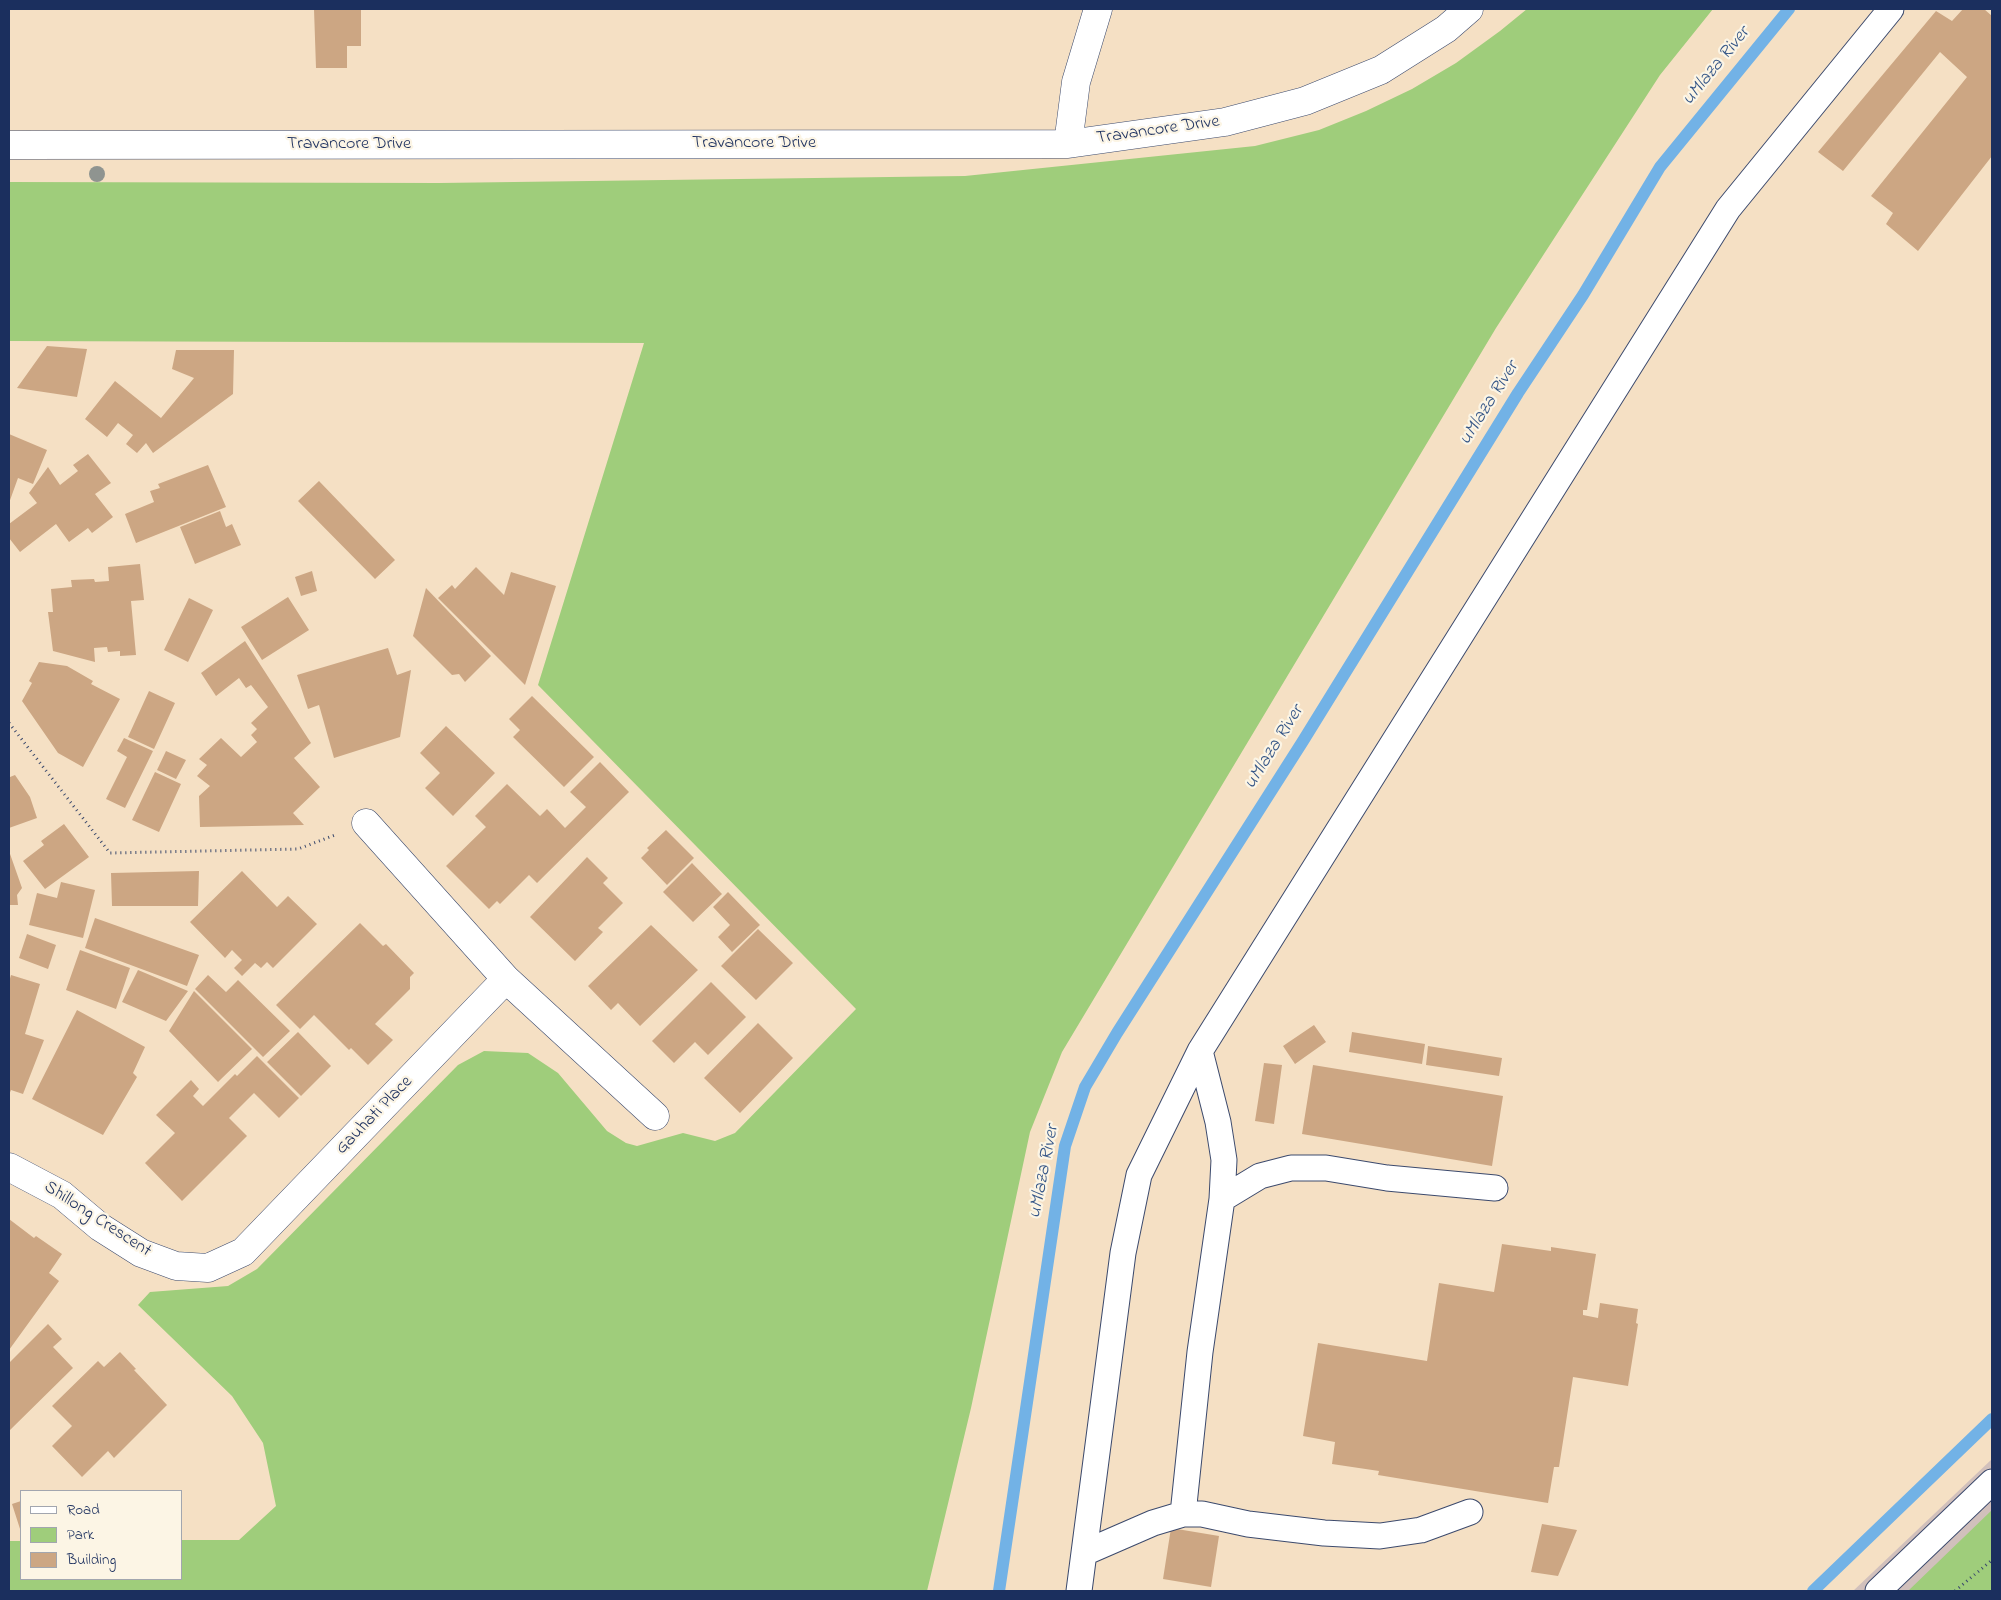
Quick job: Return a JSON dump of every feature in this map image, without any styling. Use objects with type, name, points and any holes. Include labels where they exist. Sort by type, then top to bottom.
[{"type":"street","points":[[1068,144],[1076,82],[1098,9]]},
{"type":"street","name":"Travancore Drive","points":[[9,145],[1068,144],[1225,122],[1305,101],[1381,70],[1446,29],[1469,9]]},
{"type":"street","points":[[366,823],[506,979],[655,1116]]},
{"type":"street","name":"Gauhati Place","points":[[243,1252],[506,979]]},
{"type":"street","name":"Shillong Crescent","points":[[9,1167],[62,1195],[100,1226],[141,1252],[176,1266],[208,1268],[243,1252]]},
{"type":"lane","points":[[1079,1591],[1123,1253],[1140,1175],[1200,1051],[1728,210],[1891,9]]},
{"type":"lane","points":[[1183,1514],[1200,1352],[1222,1199],[1224,1160],[1218,1122],[1200,1051]]},
{"type":"lane","points":[[1222,1199],[1260,1176],[1292,1168],[1326,1168],[1387,1178],[1495,1188]]},
{"type":"lane","points":[[1878,1591],[1992,1482]]},
{"type":"lane","points":[[1084,1553],[1153,1523],[1183,1514],[1202,1514],[1248,1524],[1324,1533],[1380,1536],[1421,1530],[1470,1512]]},
{"type":"path","points":[[9,723],[110,853],[298,849],[366,823]]},
{"type":"path","points":[[1955,1591],[1992,1560]]},
{"type":"shaded area","points":[[1992,1459],[1992,1591],[1853,1591]]},
{"type":"green space","points":[[1527,9],[1713,9],[1660,75],[1496,328],[1062,1052],[1030,1132],[971,1408],[927,1591],[9,1591],[9,1541],[20,1541],[20,1580],[182,1580],[182,1540],[239,1540],[276,1506],[263,1443],[232,1396],[138,1305],[150,1292],[228,1286],[257,1269],[458,1065],[484,1051],[528,1053],[558,1073],[607,1131],[626,1143],[637,1146],[683,1133],[715,1141],[735,1133],[856,1009],[538,685],[644,343],[9,341],[9,182],[439,183],[965,176],[1255,146],[1319,130],[1366,111],[1412,89],[1456,63]]},
{"type":"green space","points":[[1992,1510],[1992,1591],[1908,1591]]},
{"type":"building","points":[[314,9],[361,9],[361,46],[347,46],[347,68],[316,68]]},
{"type":"building","points":[[1963,9],[1984,9],[1992,16],[1992,156],[1918,251],[1886,224],[1893,213],[1871,196],[1967,77],[1940,52],[1843,171],[1818,152],[1936,11],[1952,21]]},
{"type":"building","points":[[47,346],[87,349],[77,397],[17,388]]},
{"type":"building","points":[[176,350],[234,350],[233,394],[153,453],[146,443],[137,453],[126,444],[133,435],[118,423],[107,437],[85,419],[115,381],[161,418],[194,378],[172,369]]},
{"type":"building","points":[[9,434],[47,450],[33,484],[18,478],[9,503]]},
{"type":"building","points":[[88,454],[111,483],[95,494],[113,517],[92,533],[88,528],[69,542],[56,524],[20,552],[9,538],[9,524],[37,503],[29,493],[48,467],[60,485],[78,471],[73,465]]},
{"type":"building","points":[[208,465],[226,507],[136,543],[125,514],[154,502],[150,491],[160,488],[158,484]]},
{"type":"building","points":[[319,481],[395,560],[375,579],[298,501]]},
{"type":"building","points":[[220,511],[226,527],[232,524],[241,545],[195,564],[180,527]]},
{"type":"building","points":[[140,564],[144,600],[131,601],[136,655],[120,656],[120,651],[108,652],[107,647],[94,648],[95,662],[53,651],[48,612],[53,612],[51,589],[72,587],[71,580],[94,579],[95,582],[109,581],[108,567]]},
{"type":"building","points":[[476,567],[504,595],[511,572],[556,586],[525,685],[438,598],[452,585],[455,589]]},
{"type":"building","points":[[312,571],[317,591],[301,596],[295,577]]},
{"type":"building","points":[[426,588],[491,656],[465,682],[459,674],[452,675],[413,636]]},
{"type":"building","points":[[288,597],[309,630],[262,660],[241,627]]},
{"type":"building","points":[[189,598],[213,610],[188,662],[164,650]]},
{"type":"building","points":[[245,641],[311,743],[294,758],[320,787],[293,813],[304,825],[200,827],[199,796],[210,786],[197,776],[207,765],[199,759],[221,738],[241,757],[257,742],[251,735],[257,729],[251,723],[268,707],[251,685],[246,688],[239,678],[216,696],[201,673]]},
{"type":"building","points":[[388,648],[397,675],[411,670],[400,737],[334,758],[319,705],[308,709],[297,675]]},
{"type":"building","points":[[39,662],[67,666],[93,681],[91,684],[120,699],[83,767],[58,753],[22,701],[32,683],[29,681]]},
{"type":"building","points":[[149,691],[175,703],[154,749],[128,737]]},
{"type":"building","points":[[532,696],[594,757],[564,787],[513,737],[520,730],[509,719]]},
{"type":"building","points":[[446,726],[495,773],[453,816],[425,788],[440,773],[420,753]]},
{"type":"building","points":[[124,738],[153,751],[125,808],[106,799],[127,757],[117,751]]},
{"type":"building","points":[[166,751],[186,760],[176,779],[157,770]]},
{"type":"building","points":[[600,762],[629,792],[537,883],[529,875],[500,904],[497,901],[489,909],[446,866],[486,827],[475,816],[507,784],[540,816],[547,809],[565,828],[586,807],[570,792]]},
{"type":"building","points":[[155,772],[181,784],[159,832],[132,820]]},
{"type":"building","points":[[9,773],[10,777],[15,775],[30,797],[37,818],[9,828]]},
{"type":"building","points":[[64,824],[89,857],[45,889],[23,861],[44,845],[41,841]]},
{"type":"building","points":[[666,830],[694,858],[667,885],[641,858],[649,850],[647,848]]},
{"type":"building","points":[[9,851],[22,888],[17,895],[18,905],[9,905]]},
{"type":"building","points":[[587,857],[608,878],[603,883],[623,903],[598,928],[603,932],[575,961],[530,917]]},
{"type":"building","points":[[692,863],[722,894],[693,922],[663,892]]},
{"type":"building","points":[[199,871],[198,906],[112,906],[111,873]]},
{"type":"building","points":[[242,871],[277,907],[288,896],[317,924],[273,968],[267,962],[261,968],[255,963],[242,976],[234,968],[242,960],[232,950],[225,958],[190,922]]},
{"type":"building","points":[[61,882],[95,890],[83,938],[29,925],[37,893],[57,898]]},
{"type":"building","points":[[728,892],[760,925],[732,952],[718,937],[730,925],[713,907]]},
{"type":"building","points":[[95,918],[199,955],[187,986],[85,948]]},
{"type":"building","points":[[360,923],[383,946],[386,944],[414,973],[410,977],[410,989],[375,1024],[393,1040],[368,1065],[351,1048],[349,1050],[314,1015],[300,1029],[276,1005]]},
{"type":"building","points":[[651,925],[698,970],[640,1026],[618,1003],[611,1010],[588,986]]},
{"type":"building","points":[[758,929],[793,963],[756,1000],[721,966]]},
{"type":"building","points":[[27,934],[56,945],[48,969],[19,958]]},
{"type":"building","points":[[80,950],[130,968],[116,1009],[66,990]]},
{"type":"building","points":[[138,970],[188,991],[166,1021],[122,1002]]},
{"type":"building","points":[[11,975],[40,984],[25,1034],[44,1040],[23,1094],[11,1090],[9,1095],[9,982]]},
{"type":"building","points":[[208,975],[226,992],[238,980],[290,1031],[263,1057],[195,989]]},
{"type":"building","points":[[711,982],[746,1017],[708,1055],[695,1042],[674,1063],[652,1041]]},
{"type":"building","points":[[194,991],[252,1049],[218,1082],[169,1031]]},
{"type":"building","points":[[77,1010],[145,1047],[133,1073],[137,1077],[103,1135],[32,1099]]},
{"type":"building","points":[[758,1023],[793,1058],[740,1113],[704,1078]]},
{"type":"building","points":[[1314,1025],[1326,1042],[1295,1064],[1283,1046]]},
{"type":"building","points":[[298,1032],[331,1066],[301,1096],[267,1062]]},
{"type":"building","points":[[1352,1032],[1425,1044],[1422,1064],[1349,1052]]},
{"type":"building","points":[[1428,1046],[1502,1058],[1499,1076],[1426,1065]]},
{"type":"building","points":[[257,1056],[299,1098],[279,1118],[254,1093],[229,1118],[247,1136],[182,1201],[145,1163],[175,1133],[156,1115],[191,1080],[199,1089],[193,1096],[203,1106],[235,1074],[237,1076]]},
{"type":"building","points":[[1264,1063],[1282,1065],[1274,1124],[1255,1121]]},
{"type":"building","points":[[1313,1065],[1503,1096],[1492,1166],[1302,1134]]},
{"type":"building","points":[[9,1219],[34,1238],[36,1236],[62,1254],[49,1273],[59,1281],[9,1350]]},
{"type":"building","points":[[1502,1244],[1551,1251],[1551,1247],[1596,1254],[1587,1310],[1583,1310],[1583,1315],[1598,1318],[1600,1303],[1638,1309],[1636,1323],[1638,1324],[1628,1386],[1573,1377],[1559,1467],[1554,1467],[1548,1503],[1378,1475],[1379,1471],[1332,1464],[1335,1442],[1303,1436],[1318,1343],[1427,1361],[1439,1283],[1494,1292]]},
{"type":"building","points":[[48,1324],[62,1339],[53,1347],[73,1368],[9,1431],[9,1363]]},
{"type":"building","points":[[120,1352],[167,1405],[114,1458],[108,1451],[82,1477],[52,1446],[72,1426],[52,1406],[98,1361],[104,1367]]},
{"type":"building","points":[[20,1501],[20,1529],[12,1504]]},
{"type":"building","points":[[1542,1524],[1577,1530],[1558,1576],[1531,1572]]},
{"type":"building","points":[[1171,1528],[1219,1536],[1211,1587],[1163,1579]]},
{"type":"waterway","name":"uMlaza River","points":[[999,1591],[1065,1146],[1085,1087],[1117,1033],[1303,741],[1518,393],[1583,295],[1660,167],[1789,9]]},
{"type":"waterway","points":[[1813,1591],[1992,1419]]}]
